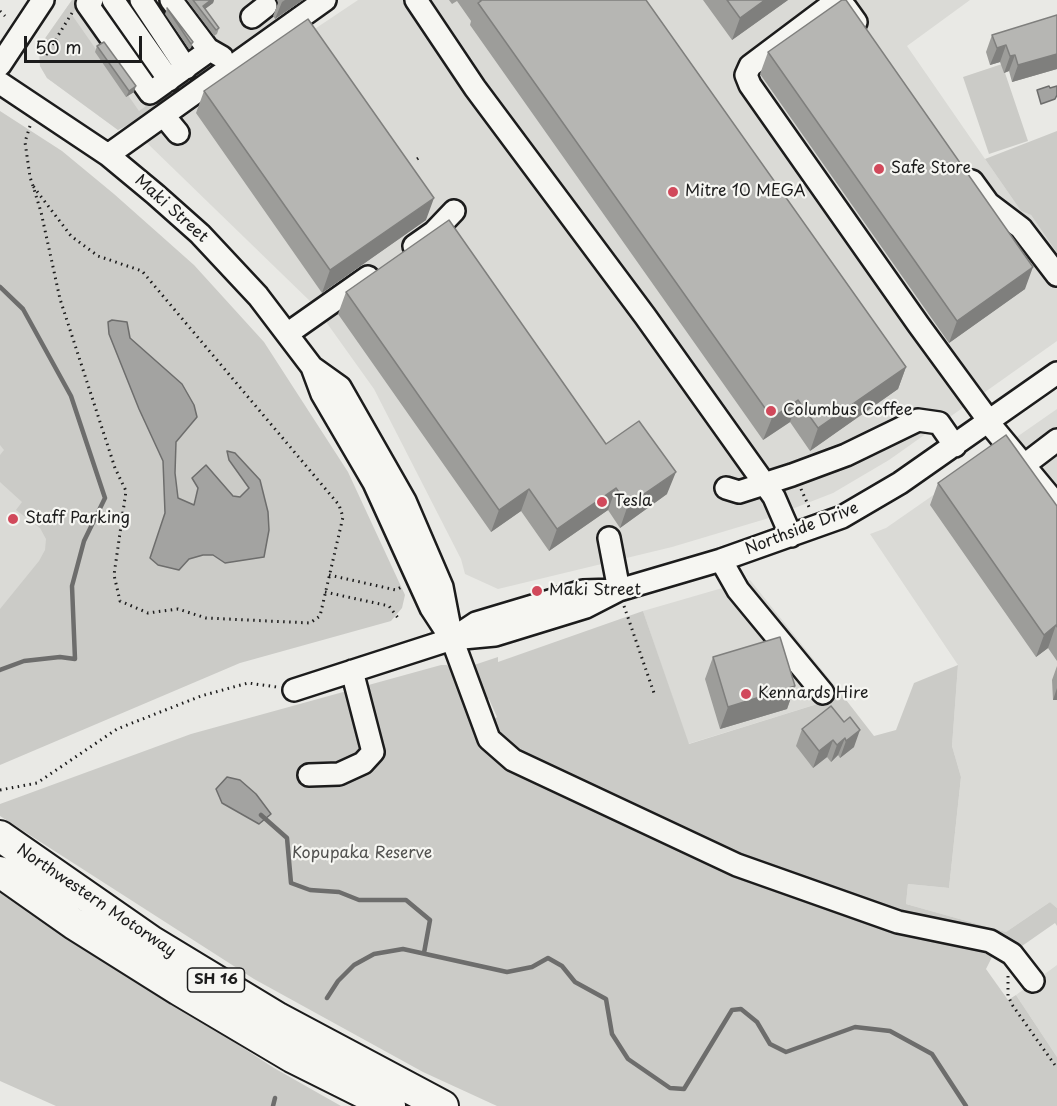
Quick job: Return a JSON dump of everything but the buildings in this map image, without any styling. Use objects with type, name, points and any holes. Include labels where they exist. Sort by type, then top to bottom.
[{"type":"highway","name":"Northwestern Motorway","points":[[0,836],[170,952],[278,1018],[443,1106]]},
{"type":"highway","name":"Northwestern Motorway","points":[[0,872],[74,924],[179,990],[292,1057],[390,1106]]},
{"type":"street","points":[[0,64],[44,0]]},
{"type":"street","points":[[113,0],[169,80]]},
{"type":"street","points":[[141,0],[186,68]]},
{"type":"street","points":[[171,0],[210,50],[234,65]]},
{"type":"street","points":[[108,155],[325,0]]},
{"type":"street","points":[[416,0],[476,88],[645,316],[774,497],[791,536]]},
{"type":"street","points":[[89,2],[150,93],[210,50]]},
{"type":"street","points":[[867,36],[846,8],[838,3],[831,5],[750,66],[746,75],[756,94],[988,422],[1057,505]]},
{"type":"street","name":"Maki Street","points":[[0,83],[108,155],[200,234],[258,296],[312,368],[340,387],[405,501],[442,587],[452,639],[489,739],[513,760],[737,865],[898,922],[990,941],[1012,954]]},
{"type":"street","points":[[164,116],[178,133]]},
{"type":"street","points":[[961,166],[988,203],[1022,228],[1057,275]]},
{"type":"street","points":[[287,334],[434,232],[454,212]]},
{"type":"street","name":"Northside Drive","points":[[294,690],[452,639],[495,635],[586,607],[619,590],[721,560],[842,517],[868,503],[955,446],[1057,373]]},
{"type":"street","points":[[726,488],[739,492],[846,455],[918,420],[939,423],[955,446]]},
{"type":"street","points":[[1023,466],[1057,440]]},
{"type":"street","points":[[609,538],[619,590]]},
{"type":"street","points":[[721,560],[738,590],[823,693]]},
{"type":"street","points":[[309,775],[339,774],[363,763],[373,752],[352,671]]},
{"type":"street","points":[[1012,954],[1033,981]]},
{"type":"path","points":[[46,55],[70,15],[89,2]]},
{"type":"path","points":[[0,12],[5,16]]},
{"type":"path","points":[[30,126],[26,142],[33,186],[70,333],[115,468],[126,491],[114,575],[120,601],[148,613],[178,609],[206,618],[310,623],[320,616],[326,592],[343,517],[339,505],[142,271],[98,256],[71,236],[33,186]]},
{"type":"path","points":[[798,482],[809,507]]},
{"type":"path","points":[[329,575],[396,590],[405,585]]},
{"type":"path","points":[[619,590],[655,696]]},
{"type":"path","points":[[326,592],[389,606],[398,618]]},
{"type":"path","points":[[0,790],[37,783],[117,729],[201,696],[248,683],[294,690]]},
{"type":"path","points":[[1012,954],[1007,982],[1008,996],[1057,1068]]},
{"type":"shaded area","points":[[72,0],[313,0],[145,116],[118,130],[47,78],[40,66],[39,47]]},
{"type":"shaded area","points":[[358,0],[970,0],[907,46],[1021,211],[1031,215],[1057,253],[1057,341],[889,460],[833,493],[769,518],[672,547],[498,589],[465,574],[461,559],[374,389],[314,305],[146,142]]},
{"type":"shaded area","points":[[1049,86],[1050,88],[1057,86],[1057,95],[1055,99],[1041,104],[1037,90]]},
{"type":"shaded area","points":[[112,320],[127,322],[130,338],[182,384],[194,405],[197,417],[176,442],[175,473],[178,498],[194,505],[198,488],[192,478],[206,465],[233,496],[240,497],[249,488],[229,460],[227,451],[235,453],[260,480],[268,512],[269,530],[264,557],[225,563],[213,555],[203,555],[189,559],[179,570],[158,565],[150,558],[165,513],[163,461],[109,334],[108,322]]},
{"type":"shaded area","points":[[0,344],[63,528],[0,630]]},
{"type":"shaded area","points":[[1057,409],[1057,908],[1050,902],[1006,932],[906,904],[908,884],[949,888],[961,777],[952,746],[958,665],[870,534],[886,528]]},
{"type":"shaded area","points":[[750,580],[843,696],[688,744],[643,611]]},
{"type":"shaded area","points":[[227,777],[240,780],[256,794],[271,814],[259,824],[222,803],[216,789]]},
{"type":"shaded area","points":[[1057,965],[1057,1057],[1016,995]]},
{"type":"green space","points":[[72,0],[81,0],[72,15],[139,111],[202,68],[199,75],[145,116],[118,130],[47,78],[40,66],[39,47]]},
{"type":"green space","points":[[1002,64],[1028,141],[989,154],[963,77]]},
{"type":"green space","points":[[0,111],[62,151],[114,194],[194,265],[264,342],[348,472],[405,595],[402,608],[391,621],[240,663],[0,765],[0,609],[39,561],[45,550],[46,539],[40,528],[16,510],[22,502],[0,482],[0,455],[4,450],[0,445]]},
{"type":"green space","points":[[1057,131],[1057,253],[1031,215],[1021,211],[985,159]]},
{"type":"green space","points":[[643,611],[689,744],[843,696],[874,736],[896,730],[914,683],[958,665],[952,746],[961,777],[949,888],[908,884],[906,904],[1006,932],[1050,902],[1057,908],[1057,926],[1055,923],[1022,946],[900,914],[741,859],[516,754],[497,735],[491,721],[497,717],[489,699],[482,699],[474,676],[474,665],[498,657],[498,662]]},
{"type":"green space","name":"Kopupaka Reserve","points":[[447,665],[454,673],[507,767],[990,950],[992,957],[986,969],[1008,1000],[1016,995],[1057,1057],[1057,1106],[497,1106],[423,1072],[254,979],[0,816],[0,804],[191,734]]},
{"type":"green space","points":[[0,890],[274,1068],[341,1106],[56,1106],[0,1081]]},
{"type":"waterway","points":[[0,287],[23,309],[71,396],[105,498],[84,541],[72,586],[75,659],[60,657],[24,661],[0,670]]},
{"type":"waterway","points":[[261,815],[287,838],[291,883],[310,890],[339,892],[359,900],[406,900],[430,920],[424,953]]},
{"type":"waterway","points":[[327,998],[338,981],[354,965],[374,954],[403,949],[507,972],[532,967],[548,958],[562,966],[575,982],[606,999],[612,1034],[628,1059],[670,1088],[684,1089],[732,1010],[741,1009],[757,1022],[770,1044],[786,1052],[855,1027],[890,1031],[932,1054],[966,1106]]},
{"type":"waterway","points":[[273,1106],[275,1098]]},
{"type":"place","name":"Safe Store","points":[[879,169]]},
{"type":"place","name":"Mitre 10 MEGA","points":[[673,192]]},
{"type":"place","name":"Columbus Coffee","points":[[771,411]]},
{"type":"place","name":"Tesla","points":[[602,502]]},
{"type":"place","name":"Staff Parking","points":[[13,519]]},
{"type":"place","name":"Maki Street","points":[[537,591]]},
{"type":"place","name":"Kennards Hire","points":[[746,694]]}]
